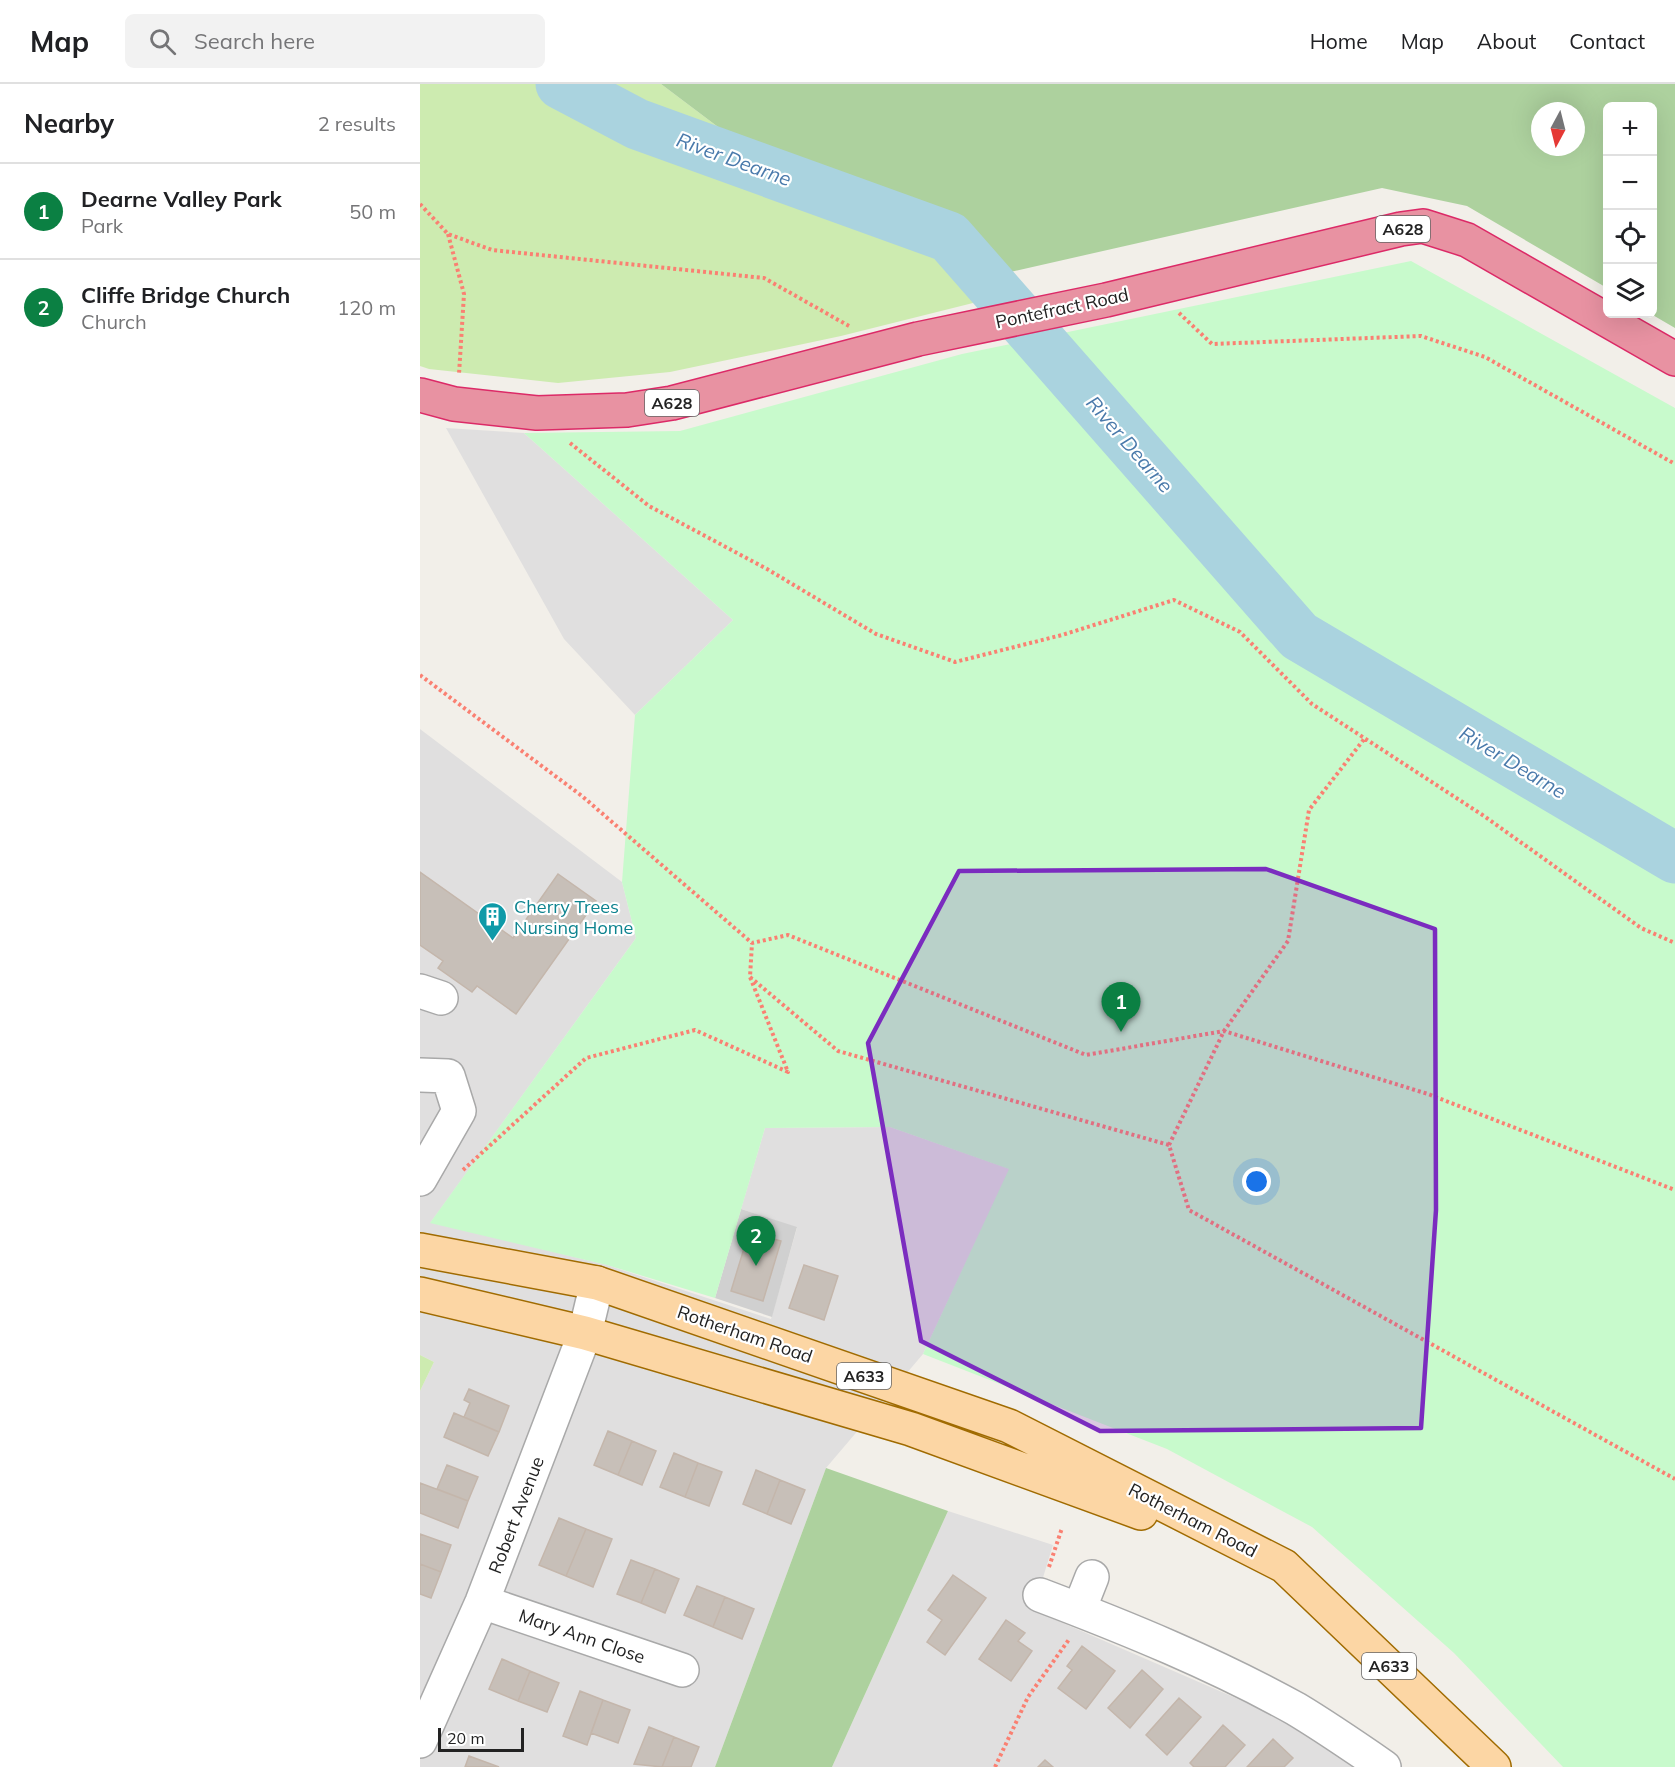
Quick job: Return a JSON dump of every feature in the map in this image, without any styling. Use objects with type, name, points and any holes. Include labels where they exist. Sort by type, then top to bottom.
[{"type":"highway","name":"Pontefract Road","points":[[420,395],[454,404],[537,413],[627,410],[672,403],[886,346],[1106,300],[1401,229],[1423,226],[1467,240],[1675,359]]},
{"type":"main road","name":"Rotherham Road","points":[[420,1250],[597,1283],[1009,1426],[1284,1566],[1494,1767]]},
{"type":"main road","name":"Rotherham Road","points":[[420,1294],[585,1333],[911,1429],[1284,1566]]},
{"type":"street","points":[[420,1075],[448,1076],[459,1111],[420,1179]]},
{"type":"street","name":"Robert Avenue","points":[[420,1741],[482,1602],[585,1333],[597,1283]]},
{"type":"street","points":[[1084,1611],[1092,1577]]},
{"type":"street","points":[[1040,1595],[1084,1611],[1253,1686],[1317,1722],[1384,1767]]},
{"type":"street","name":"Mary Ann Close","points":[[482,1602],[682,1670]]},
{"type":"path","points":[[420,204],[448,234],[492,250],[764,278],[886,346]]},
{"type":"path","points":[[448,234],[464,294],[461,359],[454,404]]},
{"type":"path","points":[[1152,288],[1212,344],[1421,336],[1474,354],[1675,464]]},
{"type":"path","points":[[537,413],[556,433],[649,506],[767,569],[876,634],[955,662],[1062,635],[1174,600],[1240,632],[1312,704],[1484,816],[1641,928],[1675,943]]},
{"type":"path","points":[[420,675],[582,796],[752,943]]},
{"type":"path","points":[[1365,738],[1309,810],[1288,941],[1224,1031],[1169,1145],[1189,1210],[1675,1479]]},
{"type":"path","points":[[752,943],[788,935],[1086,1055],[1224,1031],[1428,1094],[1675,1190]]},
{"type":"path","points":[[455,1177],[586,1058],[695,1030],[788,1072],[750,977],[752,943]]},
{"type":"path","points":[[750,977],[838,1051],[1169,1145]]},
{"type":"path","points":[[1040,1595],[1062,1528]]},
{"type":"path","points":[[995,1767],[1028,1697],[1084,1611]]},
{"type":"highlighted area","points":[[1266,869],[1435,929],[1436,1210],[1421,1428],[1100,1431],[921,1341],[868,1043],[959,871]]},
{"type":"shaded area","points":[[446,428],[524,433],[733,620],[635,715],[564,639]]},
{"type":"shaded area","points":[[420,729],[622,882],[636,938],[431,1222],[607,1265],[771,1319],[797,1228],[741,1209],[765,1128],[890,1127],[1010,1169],[923,1354],[826,1468],[715,1767],[420,1767],[420,1391],[434,1362],[420,1355]]},
{"type":"shaded area","points":[[741,1209],[797,1227],[772,1317],[715,1298]]},
{"type":"shaded area","points":[[948,1511],[1053,1545],[1033,1610],[1293,1723],[1358,1767],[832,1767]]},
{"type":"green space","points":[[420,84],[661,84],[742,145],[960,223],[1025,290],[841,336],[670,372],[558,383],[429,369],[420,366]]},
{"type":"green space","points":[[661,84],[1675,84],[1675,328],[1657,318],[1657,102],[1603,102],[1603,286],[1467,206],[1382,188],[1010,272],[960,223],[742,145]]},
{"type":"green space","points":[[1411,261],[1675,408],[1675,1767],[1563,1767],[1454,1653],[1312,1527],[1167,1449],[923,1354],[1009,1169],[890,1127],[765,1128],[715,1298],[607,1265],[430,1223],[636,938],[622,882],[635,715],[733,620],[524,433],[680,431],[962,354]]},
{"type":"green space","points":[[420,1355],[434,1362],[420,1391]]},
{"type":"green space","points":[[826,1468],[948,1511],[832,1767],[715,1767]]},
{"type":"building","name":"Cherry Trees Nursing Home","points":[[420,872],[513,938],[558,874],[596,901],[516,1014],[477,986],[472,992],[438,968],[443,961],[420,945]]},
{"type":"building","points":[[749,1232],[781,1241],[763,1301],[731,1291]]},
{"type":"building","points":[[804,1265],[838,1276],[824,1320],[789,1308]]},
{"type":"building","points":[[469,1389],[509,1406],[499,1432],[464,1417],[470,1403],[464,1400]]},
{"type":"building","points":[[454,1413],[499,1432],[488,1456],[444,1437]]},
{"type":"building","points":[[608,1431],[632,1441],[618,1475],[594,1465]]},
{"type":"building","points":[[632,1441],[656,1451],[642,1485],[618,1475]]},
{"type":"building","points":[[674,1453],[698,1463],[685,1497],[660,1487]]},
{"type":"building","points":[[698,1463],[722,1472],[709,1506],[685,1497]]},
{"type":"building","points":[[447,1465],[478,1477],[468,1501],[437,1489]]},
{"type":"building","points":[[756,1470],[780,1480],[767,1514],[743,1504]]},
{"type":"building","points":[[780,1480],[805,1490],[791,1524],[767,1514]]},
{"type":"building","points":[[420,1483],[468,1501],[458,1528],[420,1513]]},
{"type":"building","points":[[559,1518],[586,1529],[566,1576],[539,1565]]},
{"type":"building","points":[[586,1529],[612,1539],[593,1587],[566,1576]]},
{"type":"building","points":[[420,1534],[451,1545],[441,1572],[420,1564]]},
{"type":"building","points":[[631,1560],[655,1569],[641,1603],[617,1594]]},
{"type":"building","points":[[420,1564],[441,1572],[431,1598],[420,1594]]},
{"type":"building","points":[[655,1569],[679,1579],[665,1613],[641,1603]]},
{"type":"building","points":[[953,1575],[986,1598],[945,1655],[927,1642],[942,1620],[928,1610]]},
{"type":"building","points":[[697,1586],[725,1597],[713,1627],[684,1615]]},
{"type":"building","points":[[725,1597],[754,1609],[742,1639],[713,1627]]},
{"type":"building","points":[[1006,1620],[1025,1633],[1018,1641],[1032,1651],[1011,1681],[979,1659]]},
{"type":"building","points":[[1082,1646],[1115,1671],[1086,1709],[1058,1688],[1072,1670],[1067,1666]]},
{"type":"building","points":[[502,1659],[530,1671],[518,1701],[489,1689]]},
{"type":"building","points":[[1142,1670],[1163,1689],[1130,1728],[1108,1708]]},
{"type":"building","points":[[530,1671],[559,1683],[547,1712],[518,1701]]},
{"type":"building","points":[[580,1691],[603,1700],[587,1745],[563,1736]]},
{"type":"building","points":[[1179,1698],[1201,1717],[1167,1755],[1146,1735]]},
{"type":"building","points":[[603,1700],[630,1710],[618,1743],[591,1733]]},
{"type":"building","points":[[1223,1725],[1245,1745],[1225,1767],[1194,1767],[1190,1763]]},
{"type":"building","points":[[649,1727],[674,1737],[662,1767],[634,1764]]},
{"type":"building","points":[[674,1737],[699,1747],[691,1767],[662,1767]]},
{"type":"building","points":[[1273,1739],[1293,1758],[1284,1767],[1247,1767]]},
{"type":"building","points":[[469,1756],[499,1767],[465,1767]]},
{"type":"building","points":[[1045,1760],[1053,1767],[1038,1767]]},
{"type":"waterway","name":"River Dearne","points":[[561,84],[637,124],[949,237],[1299,636],[1675,858]]},
{"type":"place","name":"Cherry Trees Nursing Home","points":[[493,942]]},
{"type":"place","name":"Dearne Valley Park","points":[[1121,1032]]},
{"type":"place","name":"Cliffe Bridge Church","points":[[756,1266]]}]
